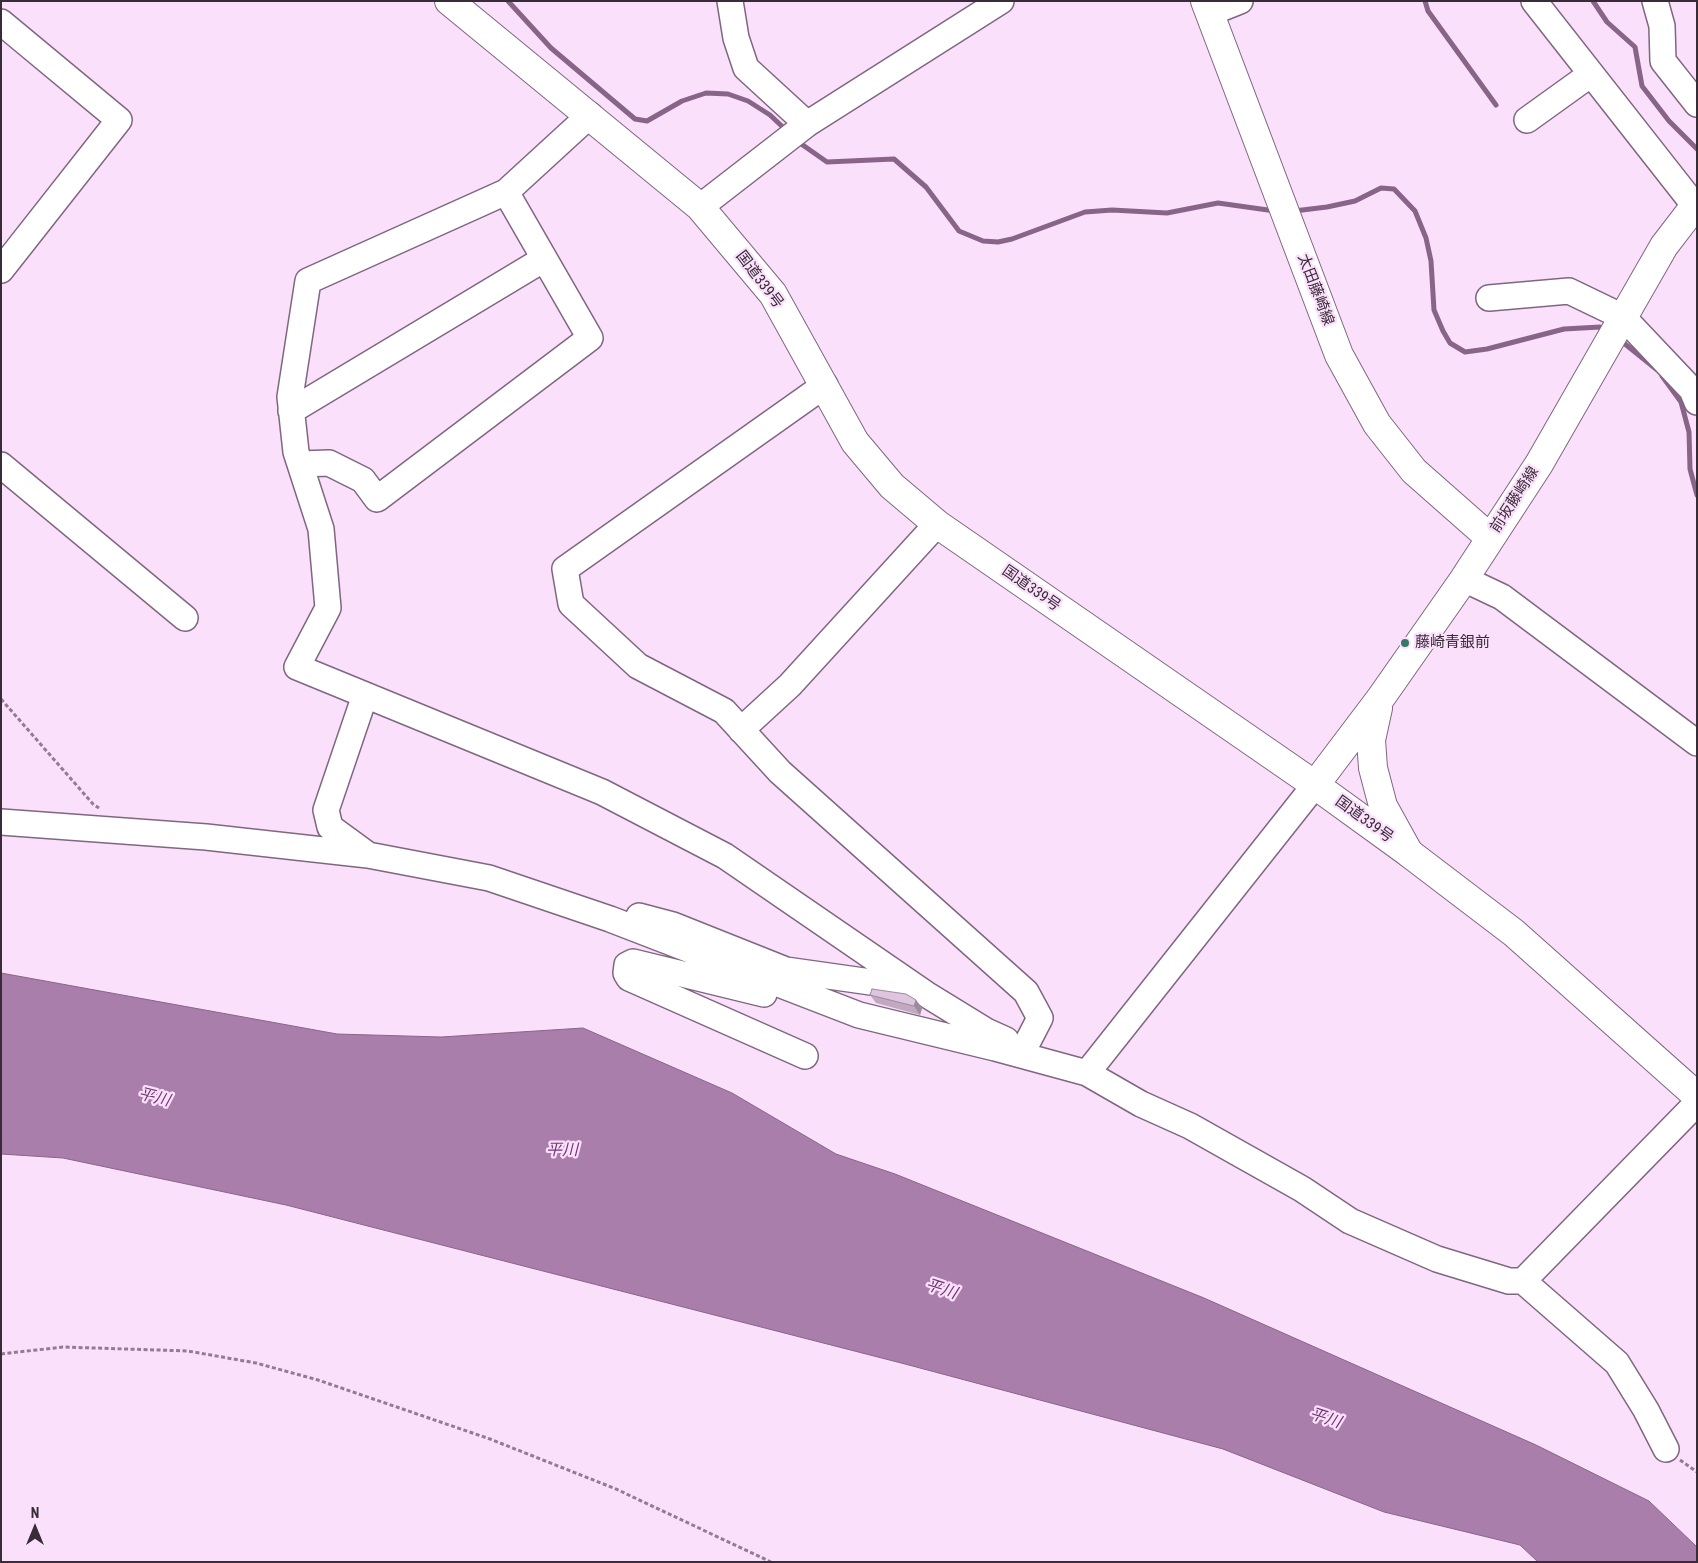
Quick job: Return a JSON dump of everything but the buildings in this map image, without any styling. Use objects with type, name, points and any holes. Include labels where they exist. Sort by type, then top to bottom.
[{"type":"main road","name":"国道339号","points":[[449,1],[700,207],[773,294],[855,442],[892,486],[937,524],[1315,785],[1409,853],[1514,933],[1697,1096]]},
{"type":"main road","name":"太田藤崎線","points":[[1208,7],[1339,355],[1377,424],[1414,471],[1490,538]]},
{"type":"main road","name":"前坂藤崎線","points":[[1315,785],[1380,699],[1464,578],[1539,464],[1664,246],[1696,204]]},
{"type":"main road","points":[[1380,699],[1371,740],[1372,768],[1383,806],[1409,853]]},
{"type":"street","points":[[730,1],[736,38],[746,68],[807,124]]},
{"type":"street","points":[[700,207],[807,124],[1001,1]]},
{"type":"street","points":[[1208,7],[1240,1]]},
{"type":"street","points":[[1534,1],[1696,204]]},
{"type":"street","points":[[1655,1],[1662,26],[1663,61],[1697,104]]},
{"type":"street","points":[[1,22],[119,120],[1,270]]},
{"type":"street","points":[[1527,120],[1591,74]]},
{"type":"street","points":[[590,115],[506,192],[308,281],[290,397],[296,452],[321,529],[328,608],[297,667],[602,792],[726,856],[920,989],[986,1031],[1027,1053]]},
{"type":"street","points":[[300,464],[329,463],[364,480],[377,499],[590,338],[506,192]]},
{"type":"street","points":[[291,411],[544,258]]},
{"type":"street","points":[[1488,298],[1569,291],[1623,317],[1692,390],[1697,402]]},
{"type":"street","points":[[825,385],[565,569],[571,604],[638,666],[724,711],[780,772],[1026,992],[1040,1018],[1027,1053]]},
{"type":"street","points":[[1,465],[185,618]]},
{"type":"street","points":[[741,730],[790,685],[937,524]]},
{"type":"street","points":[[1464,578],[1502,597],[1697,742]]},
{"type":"street","points":[[364,695],[326,810],[330,828],[368,854]]},
{"type":"street","points":[[1087,1073],[1315,785]]},
{"type":"street","points":[[1,822],[206,837],[368,854],[489,878],[594,914],[859,1015]]},
{"type":"street","points":[[594,914],[614,909],[673,925],[786,970],[920,989]]},
{"type":"street","points":[[805,1056],[629,978],[626,973],[627,965],[633,962],[1027,1053],[1087,1073],[1141,1104],[1190,1126],[1302,1189],[1350,1221],[1437,1259],[1508,1281],[1523,1281],[1617,1363],[1646,1410],[1666,1450]]},
{"type":"street","points":[[1523,1281],[1697,1104]]},
{"type":"path","points":[[1,699],[93,804],[106,812]]},
{"type":"path","points":[[1,1354],[63,1347],[188,1350],[274,1368],[318,1380],[499,1442],[616,1489],[771,1562]]},
{"type":"water","name":"平川","points":[[1,973],[337,1034],[441,1037],[583,1028],[732,1093],[836,1154],[895,1174],[1204,1298],[1536,1445],[1649,1501],[1697,1547],[1697,1562],[1538,1562],[1520,1545],[1384,1512],[1223,1449],[905,1364],[286,1205],[63,1158],[1,1154]]},
{"type":"waterway","points":[[508,1],[551,48],[635,119],[647,121],[682,101],[706,93],[728,94],[748,101],[770,115],[788,132]]},
{"type":"waterway","points":[[1425,1],[1428,11],[1496,105]]},
{"type":"waterway","points":[[1593,1],[1607,22],[1635,47],[1642,86],[1669,121],[1697,149]]},
{"type":"waterway","points":[[797,141],[827,162],[894,159],[926,187],[959,231],[983,241],[998,242],[1012,239],[1085,212],[1112,210],[1167,213],[1218,203],[1275,211]]},
{"type":"waterway","points":[[1294,211],[1355,201],[1381,188],[1394,189],[1415,211],[1426,238],[1431,261],[1434,310],[1443,331],[1450,343],[1465,352],[1487,349],[1564,329],[1600,327],[1607,332]]},
{"type":"waterway","points":[[1620,340],[1656,369]]},
{"type":"waterway","points":[[1662,376],[1681,402],[1689,432],[1690,469],[1697,495]]},
{"type":"place","name":"藤崎青銀前","points":[[1405,643]]}]
